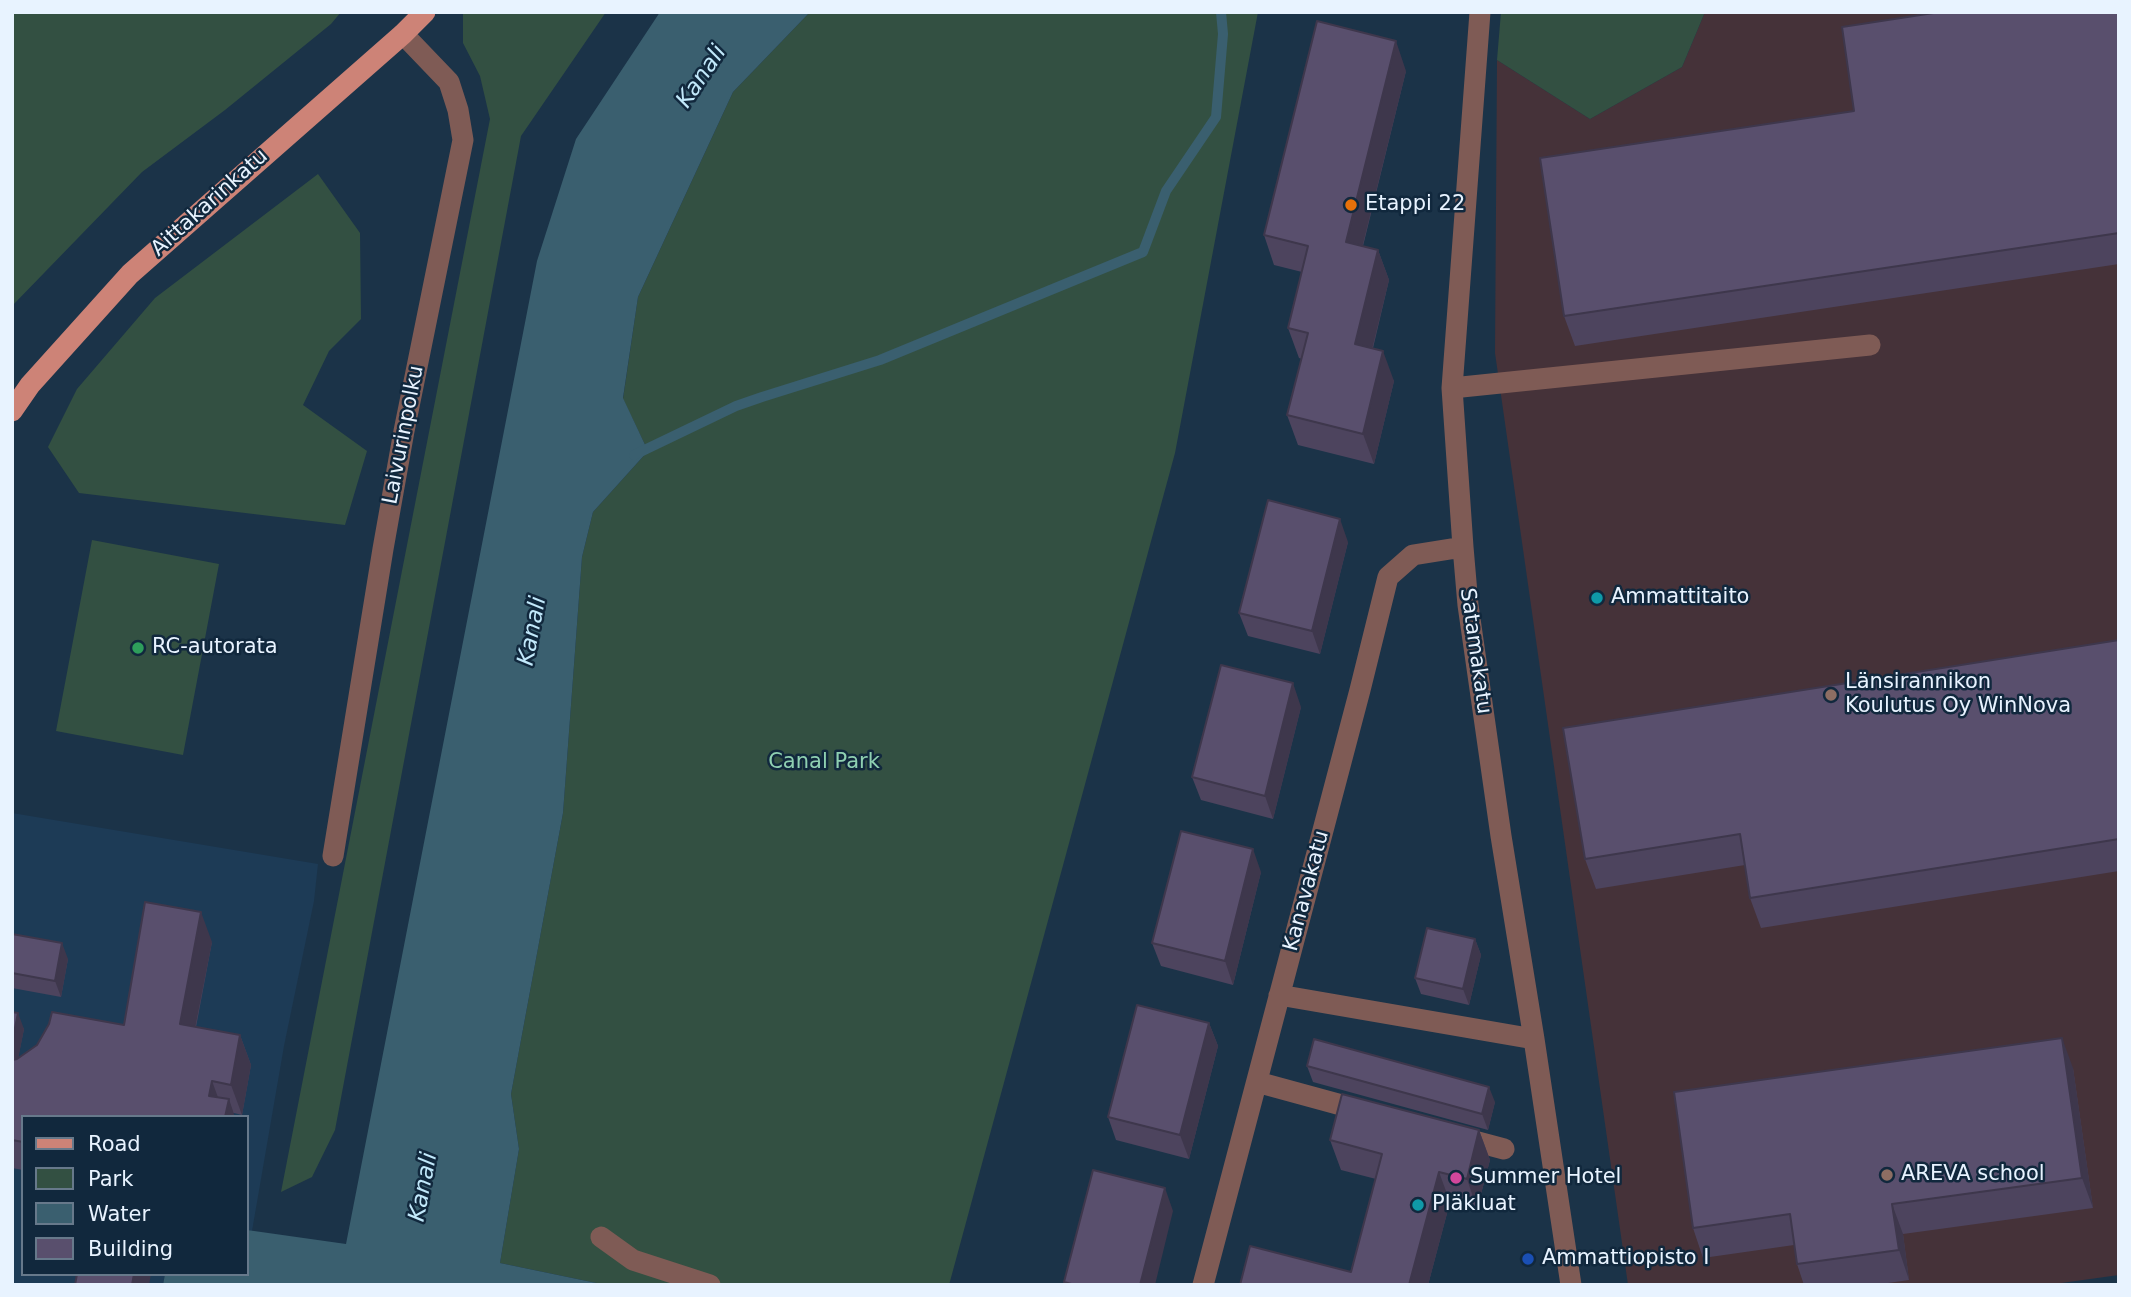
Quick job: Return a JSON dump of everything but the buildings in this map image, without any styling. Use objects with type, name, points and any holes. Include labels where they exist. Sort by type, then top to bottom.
[{"type":"main road","name":"Aittakarinkatu","points":[[12,411],[30,385],[130,274],[425,12]]},
{"type":"street","name":"Satamakatu","points":[[1480,12],[1452,388],[1463,547],[1468,605],[1497,809],[1571,1285]]},
{"type":"street","name":"Laivurinpolku","points":[[333,856],[390,509],[463,140],[458,110],[449,82],[403,34]]},
{"type":"street","points":[[1452,388],[1870,345]]},
{"type":"street","name":"Kanavakatu","points":[[1203,1285],[1388,577],[1413,555],[1463,547]]},
{"type":"street","points":[[1279,995],[1534,1039]]},
{"type":"street","points":[[1257,1083],[1388,1118]]},
{"type":"street","points":[[1440,1132],[1504,1149]]},
{"type":"street","points":[[601,1237],[633,1260],[710,1285]]},
{"type":"shaded area","name":"Länsirannikon Koulutus Oy WinNova","points":[[1705,12],[2119,12],[2119,1275],[2047,1285],[1628,1285],[1495,353],[1497,60],[1590,119],[1682,67]]},
{"type":"shaded area","points":[[12,813],[318,864],[314,901],[284,1046],[252,1231],[248,1230],[248,1115],[21,1115],[21,1276],[165,1276],[163,1285],[12,1285]]},
{"type":"green space","points":[[12,12],[341,12],[331,24],[225,110],[142,172],[12,306]]},
{"type":"green space","points":[[463,12],[606,12],[521,136],[335,1130],[312,1177],[281,1192],[490,119],[480,76],[463,43]]},
{"type":"green space","name":"Canal Park","points":[[810,12],[1258,12],[1175,453],[949,1285],[606,1285],[500,1263],[519,1149],[511,1094],[563,813],[582,557],[593,512],[648,451],[623,399],[638,297],[733,92]]},
{"type":"green space","points":[[1501,12],[1705,12],[1682,67],[1590,119],[1497,60]]},
{"type":"green space","points":[[318,174],[360,233],[361,319],[329,351],[303,405],[367,451],[345,525],[79,493],[48,447],[77,389],[155,298]]},
{"type":"green space","name":"RC-autorata","points":[[92,540],[219,564],[183,755],[56,731]]},
{"type":"water","name":"Kanali","points":[[660,12],[810,12],[733,92],[638,297],[623,398],[648,451],[593,512],[582,557],[563,813],[511,1094],[519,1149],[500,1263],[606,1285],[163,1285],[165,1276],[248,1276],[248,1230],[346,1244],[537,261],[576,139]]},
{"type":"waterway","points":[[634,455],[736,406],[880,360],[1143,252],[1166,191],[1216,117],[1223,34],[1221,12]]},
{"type":"place","name":"Etappi 22","points":[[1351,205]]},
{"type":"place","name":"Ammattitaito","points":[[1597,598]]},
{"type":"place","name":"RC-autorata","points":[[138,648]]},
{"type":"place","name":"Länsirannikon Koulutus Oy WinNova","points":[[1831,695]]},
{"type":"place","name":"AREVA school","points":[[1887,1175]]},
{"type":"place","name":"Summer Hotel","points":[[1456,1178]]},
{"type":"place","name":"Pläkluat","points":[[1418,1205]]},
{"type":"place","name":"Ammattiopisto I","points":[[1528,1259]]}]
